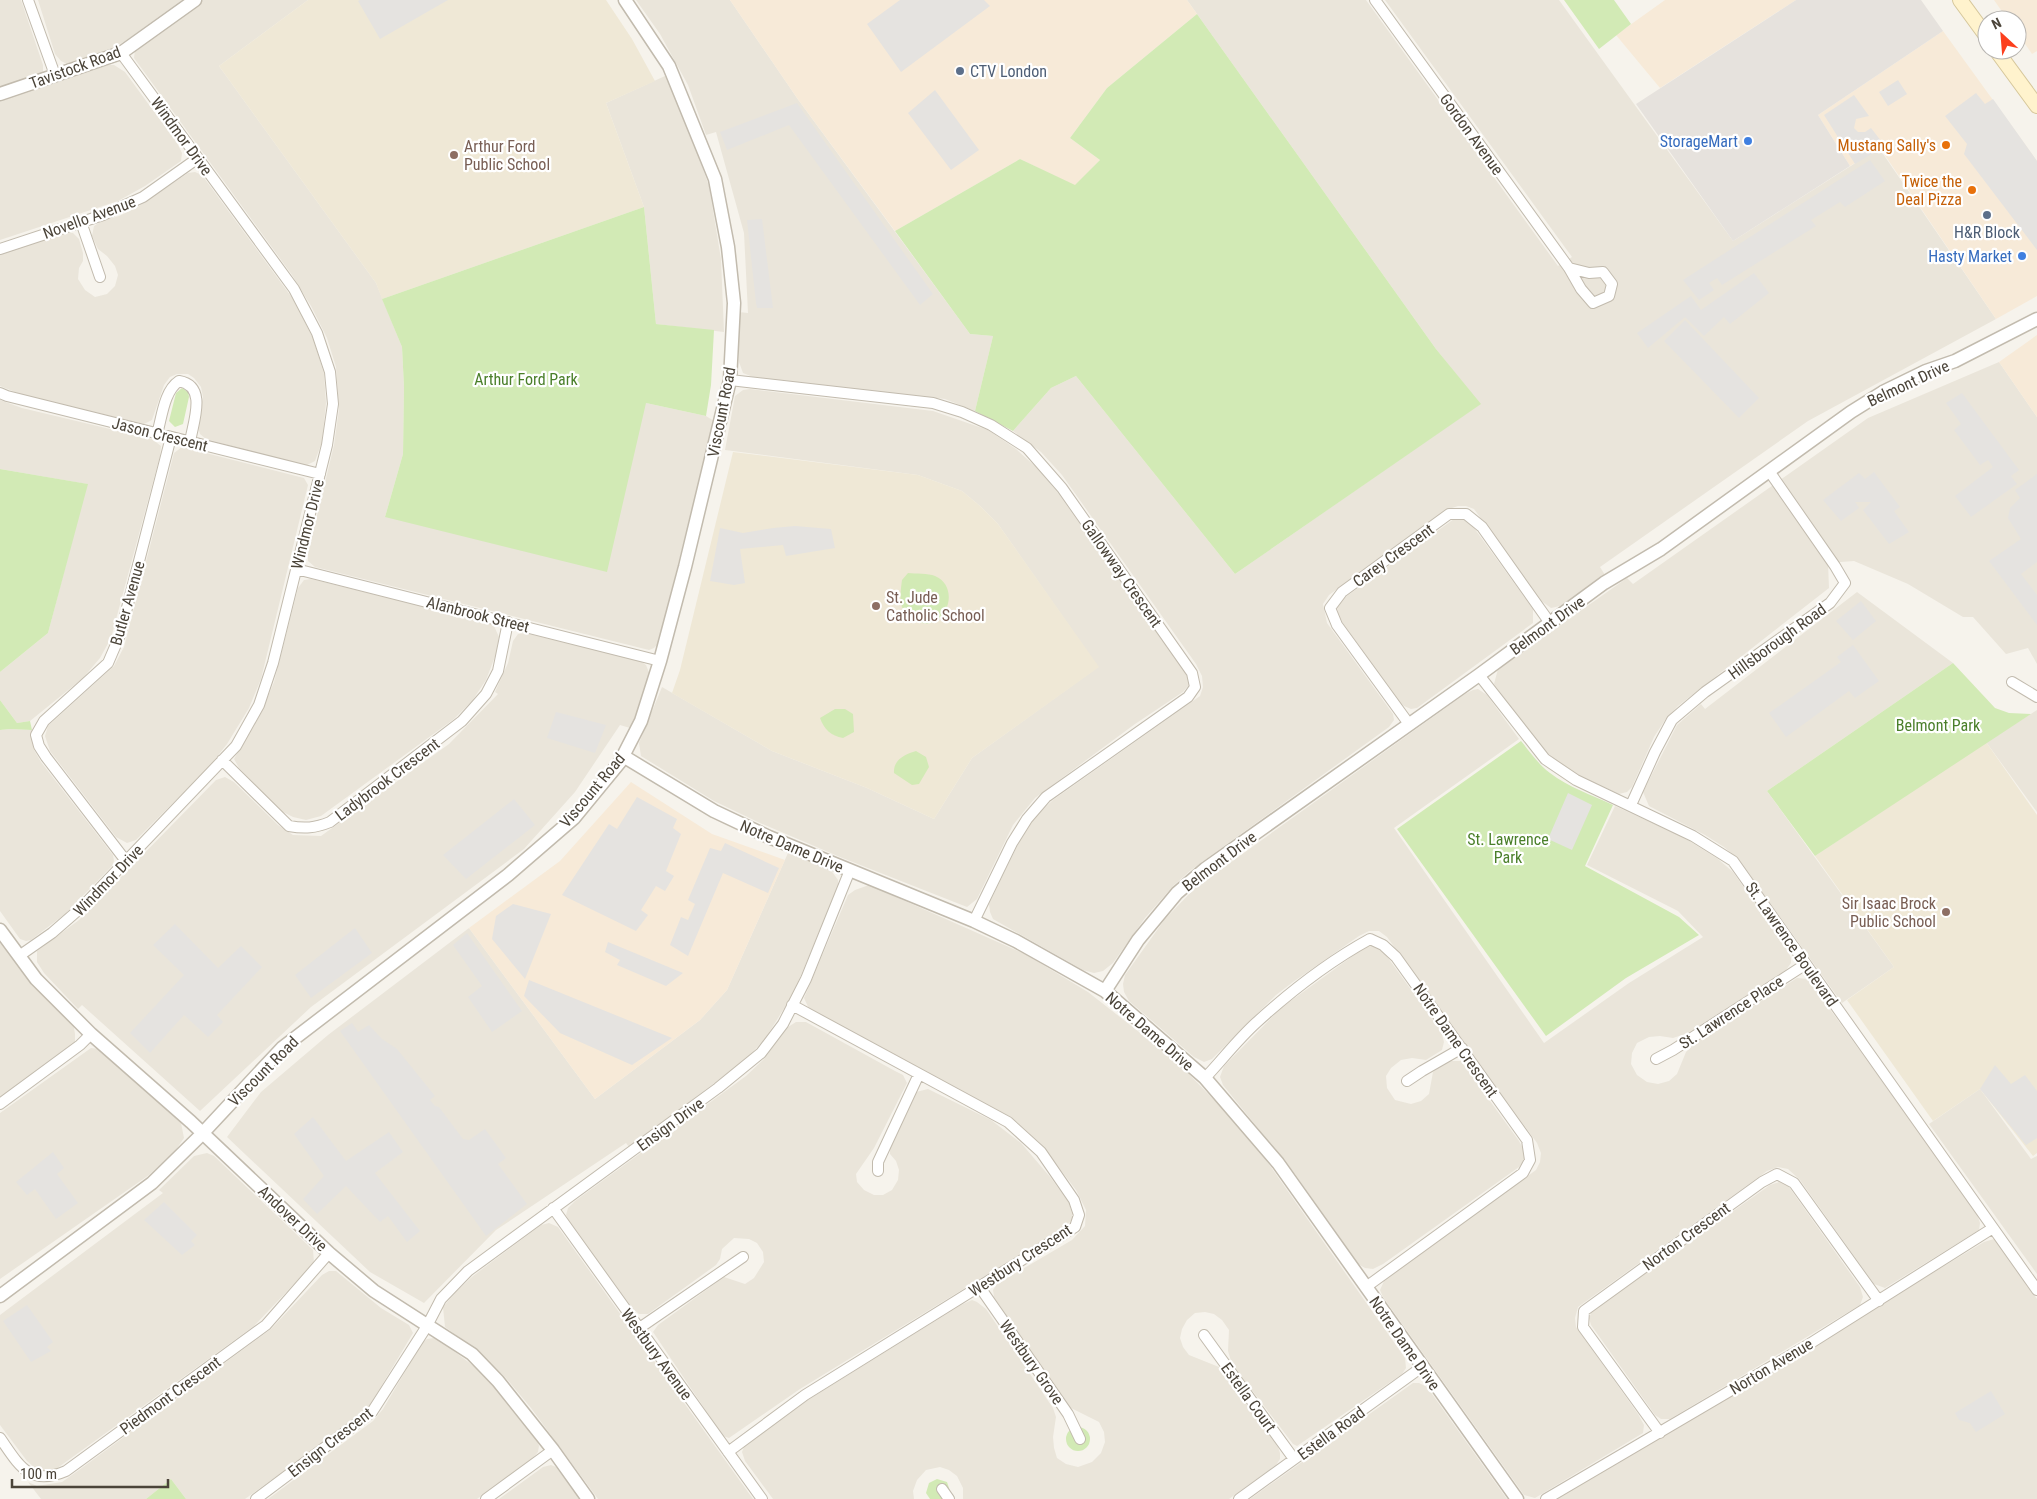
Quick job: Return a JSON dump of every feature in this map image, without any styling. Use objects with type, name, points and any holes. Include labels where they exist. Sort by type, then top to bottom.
[{"type":"main road","points":[[1960,0],[1977,23]]},
{"type":"main road","points":[[2003,60],[2037,106]]},
{"type":"street","points":[[28,0],[55,75]]},
{"type":"street","name":"Tavistock Road","points":[[0,94],[121,53],[195,0]]},
{"type":"street","name":"Viscount Road","points":[[0,1296],[152,1184],[282,1048],[508,875],[574,818],[623,756],[641,721],[660,661],[685,567],[730,380],[734,303],[728,247],[715,178],[669,66],[625,0]]},
{"type":"street","name":"Gordon Avenue","points":[[1374,0],[1569,268]]},
{"type":"street","name":"Windmor Drive","points":[[19,956],[52,933],[83,906],[236,746],[259,705],[273,664],[327,445],[333,404],[330,372],[317,334],[294,289],[121,53]]},
{"type":"street","name":"Novello Avenue","points":[[0,249],[82,222],[143,197],[198,158]]},
{"type":"street","points":[[82,222],[100,277]]},
{"type":"street","name":"Belmont Drive","points":[[1105,991],[1138,940],[1177,893],[1205,869],[1604,583],[1661,548],[1851,412],[1883,392],[1926,371],[1955,361],[2037,319]]},
{"type":"street","name":"Gallowway Crescent","points":[[730,380],[933,403],[962,412],[991,425],[1027,448],[1062,488],[1192,673],[1195,687],[1188,697],[1046,797],[1026,819],[1012,843],[974,921]]},
{"type":"street","points":[[158,434],[168,394],[174,385],[180,381],[188,382],[195,389],[197,399],[190,442]]},
{"type":"street","name":"Jason Crescent","points":[[0,393],[320,474]]},
{"type":"street","name":"Butler Avenue","points":[[126,861],[46,758],[39,746],[36,735],[44,721],[108,663],[120,635],[170,437]]},
{"type":"street","name":"Hillsborough Road","points":[[1631,805],[1672,720],[1705,692],[1830,603],[1845,582],[1836,566],[1769,471]]},
{"type":"street","name":"Carey Crescent","points":[[1409,724],[1336,625],[1330,608],[1342,592],[1449,514],[1466,514],[1482,527],[1550,622]]},
{"type":"street","name":"Alanbrook Street","points":[[296,569],[660,661]]},
{"type":"street","name":"Ladybrook Crescent","points":[[222,760],[290,826],[304,829],[318,827],[330,822],[462,721],[486,694],[498,671],[508,622]]},
{"type":"street","name":"St. Lawrence Boulevard","points":[[1478,675],[1545,760],[1576,780],[1694,836],[1733,861],[2037,1290]]},
{"type":"street","points":[[2012,682],[2037,697]]},
{"type":"street","name":"Notre Dame Drive","points":[[623,756],[714,811],[769,837],[974,921],[1016,941],[1105,991],[1205,1078],[1278,1163],[1517,1499]]},
{"type":"street","name":"Ensign Drive","points":[[427,1326],[441,1299],[468,1271],[718,1088],[762,1053],[783,1024],[806,979],[850,870]]},
{"type":"street","name":"Andover Drive","points":[[0,930],[36,979],[91,1034],[202,1133],[329,1253],[374,1291],[472,1354],[498,1381],[553,1450],[588,1499]]},
{"type":"street","name":"Notre Dame Crescent","points":[[1205,1078],[1256,1023],[1311,978],[1354,948],[1370,939],[1383,945],[1396,957],[1527,1140],[1530,1160],[1523,1172],[1366,1287]]},
{"type":"street","name":"St. Lawrence Place","points":[[1656,1059],[1806,964]]},
{"type":"street","name":"Westbury Crescent","points":[[728,1452],[804,1395],[1075,1227],[1079,1214],[1074,1200],[1041,1152],[1008,1122],[792,1006]]},
{"type":"street","points":[[0,1104],[91,1034]]},
{"type":"street","points":[[1407,1081],[1462,1048]]},
{"type":"street","points":[[878,1171],[878,1162],[919,1074]]},
{"type":"street","name":"Norton Crescent","points":[[1660,1433],[1583,1327],[1584,1311],[1762,1182],[1777,1174],[1794,1183],[1879,1301]]},
{"type":"street","name":"Westbury Avenue","points":[[553,1208],[638,1329],[762,1499]]},
{"type":"street","name":"Norton Avenue","points":[[1546,1499],[1660,1433],[1879,1301],[1993,1228]]},
{"type":"street","name":"Piedmont Crescent","points":[[0,1438],[20,1466],[36,1477],[51,1478],[66,1472],[266,1326],[329,1253]]},
{"type":"street","points":[[638,1329],[743,1257]]},
{"type":"street","name":"Westbury Grove","points":[[979,1286],[1068,1414],[1080,1439]]},
{"type":"street","name":"Ensign Crescent","points":[[256,1499],[372,1412],[427,1326]]},
{"type":"street","name":"Estella Court","points":[[1204,1335],[1294,1459]]},
{"type":"street","name":"Estella Road","points":[[1239,1499],[1422,1366]]},
{"type":"street","points":[[486,1499],[553,1450]]},
{"type":"street","points":[[942,1489],[949,1499]]},
{"type":"shaded area","points":[[0,0],[21,0],[43,65],[43,73],[40,76],[0,88]]},
{"type":"shaded area","points":[[38,0],[182,0],[101,56],[69,65],[61,61],[55,54]]},
{"type":"shaded area","points":[[203,0],[308,0],[219,66],[376,283],[402,347],[404,387],[403,454],[385,517],[646,403],[706,416],[714,421],[658,644],[654,648],[649,650],[315,567],[308,561],[308,553],[334,445],[339,409],[336,367],[327,338],[311,306],[292,275],[134,58],[135,50]]},
{"type":"shaded area","name":"Arthur Ford Public School","points":[[308,0],[606,0],[632,39],[655,81],[606,103],[644,207],[382,299],[376,283],[219,66]]},
{"type":"shaded area","points":[[448,0],[380,39],[358,1]]},
{"type":"shaded area","points":[[636,0],[730,0],[797,98],[970,334],[993,336],[975,411],[945,399],[753,377],[743,373],[739,362],[739,312],[748,313],[744,233],[716,132],[706,135],[688,85],[660,34]]},
{"type":"shaded area","points":[[730,0],[1187,0],[1197,14],[1107,88],[1070,138],[1100,160],[1075,186],[1020,159],[895,231],[797,98]]},
{"type":"shaded area","points":[[900,0],[984,0],[990,6],[901,72],[867,24]]},
{"type":"shaded area","points":[[1187,0],[1366,0],[1558,266],[1572,257],[1385,0],[1559,0],[1733,241],[1879,148],[1996,319],[1808,421],[1600,567],[1605,575],[1560,606],[1551,608],[1540,600],[1474,509],[1466,506],[1449,509],[1329,595],[1323,604],[1327,623],[1393,714],[1394,720],[1389,727],[1191,870],[1174,885],[1145,918],[1113,963],[1103,971],[1094,973],[1083,970],[993,919],[989,904],[1025,830],[1037,815],[1053,800],[1200,696],[1203,687],[1202,676],[1196,664],[1062,475],[1041,452],[1013,431],[1051,388],[1076,376],[1235,574],[1480,404],[1436,349]]},
{"type":"shaded area","points":[[1665,0],[1796,0],[1660,88],[1616,35]]},
{"type":"shaded area","name":"StorageMart","points":[[1796,0],[1921,0],[1943,31],[1818,115],[1850,166],[1733,241],[1636,104]]},
{"type":"shaded area","points":[[1994,0],[2037,0],[2037,51],[2032,54],[2027,47],[2027,10],[2001,10]]},
{"type":"shaded area","points":[[1943,31],[2037,161],[2037,296],[1996,319],[1880,148],[1850,166],[1818,115]]},
{"type":"shaded area","points":[[108,65],[114,65],[125,72],[177,143],[182,153],[181,161],[145,186],[118,201],[0,240],[0,100]]},
{"type":"shaded area","points":[[665,76],[684,116],[709,186],[721,259],[724,332],[656,324],[644,207],[606,103]]},
{"type":"shaded area","points":[[1898,80],[1907,94],[1888,106],[1879,92]]},
{"type":"shaded area","points":[[935,90],[979,150],[951,170],[908,113]]},
{"type":"shaded area","points":[[1976,93],[1985,104],[1993,99],[2037,161],[2037,250],[1964,154],[1967,144],[1945,116]]},
{"type":"shaded area","points":[[1854,95],[1869,116],[1856,119],[1854,128],[1858,132],[1865,132],[1871,128],[1885,146],[1855,164],[1824,115]]},
{"type":"shaded area","points":[[797,103],[933,294],[920,305],[789,125],[727,150],[720,132]]},
{"type":"shaded area","points":[[1870,160],[1885,181],[1845,207],[1840,202],[1811,220],[1816,226],[1722,285],[1717,278],[1709,283],[1714,290],[1699,300],[1683,280]]},
{"type":"shaded area","points":[[195,172],[202,175],[293,299],[313,338],[324,374],[326,403],[322,442],[315,461],[305,466],[206,439],[200,434],[197,424],[203,397],[201,387],[188,374],[177,374],[170,377],[164,385],[152,420],[144,424],[20,394],[0,386],[0,255],[63,233],[73,233],[79,239],[83,253],[83,261],[79,268],[78,279],[85,290],[95,297],[107,294],[115,286],[118,275],[115,266],[98,249],[92,236],[94,226],[136,208],[188,173]]},
{"type":"shaded area","points":[[762,219],[773,308],[757,308],[756,303],[747,220]]},
{"type":"shaded area","points":[[1754,273],[1769,293],[1730,324],[1724,317],[1704,336],[1685,317],[1648,348],[1637,333],[1691,296],[1701,310]]},
{"type":"shaded area","points":[[1685,320],[1759,398],[1739,418],[1664,341]]},
{"type":"shaded area","points":[[2037,335],[2037,417],[1999,362]]},
{"type":"shaded area","points":[[1999,362],[2037,417],[2037,664],[2028,648],[2006,654],[1973,617],[1963,617],[1908,584],[1854,561],[1828,563],[1829,588],[1678,706],[1665,720],[1654,737],[1632,787],[1627,792],[1619,794],[1575,774],[1553,758],[1540,746],[1494,684],[1498,669],[1627,578],[1633,584],[1868,418]]},
{"type":"shaded area","points":[[750,389],[933,411],[988,430],[1016,449],[1037,468],[1058,493],[1187,675],[1189,685],[1183,692],[1135,724],[1035,798],[1013,825],[977,899],[967,907],[760,823],[714,801],[641,756],[639,743],[662,687],[772,751],[867,788],[934,819],[972,758],[1098,667],[998,524],[962,491],[918,475],[725,450],[735,396],[743,390]]},
{"type":"shaded area","points":[[1962,393],[2019,470],[2011,476],[2017,484],[1971,517],[1955,496],[1993,467],[1988,460],[1980,465],[1954,430],[1961,424],[1946,403]]},
{"type":"shaded area","points":[[0,400],[22,408],[152,439],[161,446],[160,456],[111,638],[100,658],[83,678],[30,721],[17,723],[0,700],[0,672],[48,633],[87,484],[0,469]]},
{"type":"shaded area","points":[[182,447],[304,478],[308,485],[261,679],[249,708],[227,744],[209,767],[136,840],[127,843],[116,837],[50,751],[45,736],[48,726],[114,666],[124,647],[174,453]]},
{"type":"shaded area","name":"St. Jude Catholic School","points":[[733,452],[918,475],[962,491],[998,524],[1099,667],[972,758],[934,819],[867,788],[772,751],[672,693],[680,670]]},
{"type":"shaded area","points":[[1874,472],[1900,507],[1894,511],[1909,532],[1889,544],[1863,510],[1871,502],[1855,502],[1859,508],[1841,521],[1823,500],[1859,473],[1865,479]]},
{"type":"shaded area","points":[[2037,474],[2037,562],[2021,574],[2037,595],[2037,625],[1989,561],[2021,539],[2008,518],[2010,508],[2020,498],[2015,490]]},
{"type":"shaded area","points":[[1462,518],[1469,521],[1533,609],[1533,623],[1417,708],[1411,709],[1399,702],[1338,616],[1337,607],[1340,601],[1454,519]]},
{"type":"shaded area","points":[[795,526],[831,529],[835,548],[786,556],[783,545],[740,549],[745,583],[734,585],[710,581],[720,528],[743,533]]},
{"type":"shaded area","points":[[311,579],[484,621],[494,626],[499,637],[496,654],[486,680],[472,701],[454,719],[321,816],[306,820],[293,817],[281,811],[239,768],[234,759],[261,713],[274,682],[298,588],[304,580]]},
{"type":"shaded area","points":[[1857,592],[1953,663],[1767,791],[1894,967],[1842,1003],[1740,861],[1724,847],[1705,835],[1649,806],[1643,792],[1677,725],[1701,704],[1705,709]]},
{"type":"shaded area","points":[[1861,601],[1876,621],[1853,640],[1836,621]]},
{"type":"shaded area","points":[[525,633],[639,660],[646,665],[650,675],[644,698],[630,728],[620,725],[575,792],[524,849],[311,1007],[200,1111],[82,1005],[78,1009],[44,973],[37,962],[37,951],[79,920],[216,780],[225,777],[234,782],[278,825],[293,835],[321,836],[449,744],[498,694],[495,692],[508,663],[513,641],[518,634]]},
{"type":"shaded area","points":[[1853,645],[1879,681],[1855,698],[1849,691],[1786,737],[1769,713],[1841,662],[1837,657]]},
{"type":"shaded area","points":[[1478,689],[1487,695],[1519,739],[1394,828],[1544,1043],[1629,983],[1703,937],[1678,911],[1587,865],[1615,806],[1683,837],[1718,859],[1733,872],[1787,949],[1791,958],[1791,963],[1786,970],[1688,1033],[1673,1038],[1649,1037],[1637,1043],[1632,1053],[1631,1064],[1637,1075],[1647,1082],[1658,1084],[1669,1081],[1677,1074],[1686,1052],[1694,1044],[1797,978],[1808,979],[1976,1211],[1980,1223],[1979,1230],[1885,1288],[1874,1284],[1800,1180],[1788,1169],[1778,1167],[1767,1171],[1578,1307],[1575,1318],[1576,1327],[1638,1414],[1644,1425],[1643,1433],[1535,1498],[1524,1495],[1383,1297],[1380,1290],[1385,1279],[1536,1170],[1540,1162],[1541,1153],[1537,1143],[1387,937],[1379,931],[1369,931],[1359,936],[1276,995],[1212,1059],[1204,1062],[1194,1057],[1129,1001],[1124,992],[1123,984],[1125,975],[1165,919],[1195,888],[1465,694]]},
{"type":"shaded area","points":[[2037,710],[2037,812],[1986,742]]},
{"type":"shaded area","points":[[556,712],[606,725],[595,753],[547,738]]},
{"type":"shaded area","points":[[0,730],[32,730],[34,750],[41,762],[113,855],[114,861],[112,866],[65,914],[31,940],[26,941],[20,939],[0,911]]},
{"type":"shaded area","name":"Sir Isaac Brock Public School","points":[[1986,742],[2037,815],[2037,1153],[2033,1156],[1980,1089],[1933,1121],[1847,1000],[1894,967],[1815,856]]},
{"type":"shaded area","points":[[631,782],[712,834],[785,860],[727,990],[700,1020],[595,1099],[469,928],[560,861]]},
{"type":"shaded area","points":[[1568,793],[1592,805],[1572,850],[1548,839]]},
{"type":"shaded area","points":[[637,797],[677,819],[673,828],[681,834],[666,871],[674,876],[665,891],[656,886],[641,910],[648,915],[636,931],[562,895],[609,824],[617,829]]},
{"type":"shaded area","points":[[514,799],[535,825],[466,879],[443,855]]},
{"type":"shaded area","points":[[725,843],[779,868],[768,893],[723,873],[688,956],[670,945],[681,917],[688,920],[695,904],[688,900],[710,848],[721,851]]},
{"type":"shaded area","points":[[788,853],[830,869],[838,880],[838,887],[793,994],[765,1039],[745,1060],[629,1147],[626,1143],[496,1230],[424,1303],[370,1272],[227,1137],[261,1092],[328,1035],[469,928],[595,1099],[700,1020],[727,990]]},
{"type":"shaded area","points":[[869,885],[1025,954],[1088,992],[1176,1061],[1259,1150],[1405,1358],[1406,1368],[1402,1374],[1297,1446],[1293,1444],[1232,1364],[1228,1351],[1229,1330],[1222,1320],[1214,1314],[1205,1312],[1195,1313],[1187,1320],[1182,1329],[1180,1338],[1183,1347],[1189,1355],[1219,1367],[1278,1447],[1280,1453],[1280,1459],[1276,1465],[1229,1499],[963,1499],[963,1488],[957,1476],[949,1470],[940,1467],[926,1470],[917,1480],[913,1491],[914,1499],[773,1499],[745,1461],[742,1452],[744,1447],[803,1403],[972,1300],[986,1309],[1053,1408],[1056,1417],[1053,1437],[1057,1458],[1066,1464],[1078,1467],[1092,1462],[1101,1453],[1105,1442],[1104,1432],[1099,1422],[1069,1407],[994,1297],[993,1290],[997,1284],[1072,1240],[1085,1226],[1086,1210],[1076,1190],[1041,1144],[1009,1116],[810,1011],[804,998],[848,895],[855,890]]},
{"type":"shaded area","points":[[513,904],[551,914],[525,979],[492,939],[496,916]]},
{"type":"shaded area","points":[[175,924],[218,968],[241,946],[262,967],[217,1015],[223,1022],[208,1037],[184,1015],[150,1053],[130,1033],[184,975],[153,945]]},
{"type":"shaded area","points":[[355,928],[372,953],[311,998],[295,975]]},
{"type":"shaded area","points":[[467,933],[522,1011],[492,1032],[468,997],[482,986],[453,945]]},
{"type":"shaded area","points":[[0,938],[73,1022],[75,1042],[0,1098]]},
{"type":"shaded area","points":[[608,942],[683,973],[666,986],[617,965],[620,960],[605,952]]},
{"type":"shaded area","points":[[1377,946],[1383,951],[1441,1031],[1444,1042],[1442,1050],[1426,1060],[1412,1058],[1401,1060],[1391,1068],[1386,1076],[1387,1088],[1395,1100],[1411,1104],[1421,1101],[1429,1094],[1433,1072],[1451,1061],[1461,1061],[1519,1141],[1526,1154],[1525,1160],[1519,1167],[1383,1264],[1373,1269],[1365,1268],[1358,1264],[1295,1174],[1223,1085],[1220,1077],[1224,1066],[1281,1008],[1365,947]]},
{"type":"shaded area","points":[[529,980],[672,1038],[632,1065],[560,1033],[524,996]]},
{"type":"shaded area","points":[[796,1022],[806,1022],[903,1075],[907,1083],[874,1148],[856,1174],[857,1182],[864,1190],[874,1195],[883,1195],[892,1190],[898,1180],[899,1170],[896,1161],[890,1154],[890,1148],[916,1092],[928,1089],[991,1120],[1021,1143],[1051,1178],[1069,1203],[1073,1217],[1068,1225],[800,1389],[729,1438],[723,1436],[653,1332],[658,1325],[724,1277],[745,1284],[754,1278],[764,1262],[763,1252],[757,1243],[749,1239],[734,1238],[722,1249],[720,1259],[716,1265],[648,1314],[639,1314],[633,1309],[566,1215],[568,1208],[575,1201],[746,1076],[764,1059],[788,1027]]},
{"type":"shaded area","points":[[352,1023],[358,1032],[369,1025],[382,1039],[397,1049],[435,1096],[430,1100],[435,1106],[439,1107],[463,1139],[469,1140],[485,1129],[506,1158],[498,1164],[527,1204],[486,1236],[340,1031]]},
{"type":"shaded area","points":[[91,1048],[99,1049],[181,1123],[184,1138],[175,1151],[149,1175],[0,1279],[0,1113]]},
{"type":"shaded area","points":[[1995,1065],[2011,1084],[2025,1075],[2037,1091],[2037,1138],[2026,1145],[1980,1089]]},
{"type":"shaded area","points":[[1980,1089],[2031,1159],[2037,1156],[2037,1274],[1929,1124]]},
{"type":"shaded area","points":[[313,1117],[346,1161],[389,1132],[403,1152],[375,1173],[420,1231],[407,1242],[388,1216],[380,1222],[346,1186],[317,1214],[303,1199],[324,1176],[294,1134]]},
{"type":"shaded area","points":[[53,1152],[64,1168],[57,1174],[78,1203],[56,1219],[35,1189],[27,1195],[16,1182]]},
{"type":"shaded area","points":[[207,1153],[214,1156],[313,1250],[314,1263],[254,1326],[56,1469],[50,1472],[42,1472],[27,1461],[0,1425],[0,1315],[163,1193],[159,1190],[194,1156]]},
{"type":"shaded area","points":[[1782,1181],[1789,1187],[1860,1287],[1863,1297],[1860,1305],[1670,1419],[1661,1419],[1655,1415],[1591,1325],[1589,1318],[1592,1311],[1770,1185]]},
{"type":"shaded area","points":[[164,1202],[197,1235],[191,1241],[195,1245],[182,1255],[144,1220]]},
{"type":"shaded area","points":[[549,1223],[558,1227],[753,1499],[598,1499],[531,1408],[505,1377],[475,1349],[445,1327],[443,1307],[455,1293],[473,1276],[541,1225]]},
{"type":"shaded area","points":[[1994,1239],[2037,1299],[2037,1499],[1557,1499],[1984,1242]]},
{"type":"shaded area","points":[[329,1271],[336,1271],[381,1308],[409,1325],[413,1333],[370,1405],[352,1422],[245,1499],[186,1499],[171,1479],[146,1499],[41,1499],[28,1482],[37,1486],[62,1482],[271,1329],[322,1275]]},
{"type":"shaded area","points":[[27,1305],[53,1342],[47,1347],[51,1351],[31,1362],[3,1321]]},
{"type":"shaded area","points":[[434,1338],[488,1377],[536,1437],[539,1446],[538,1452],[532,1459],[477,1499],[268,1499],[373,1421],[383,1409],[422,1343],[427,1339]]},
{"type":"shaded area","points":[[1413,1383],[1419,1383],[1427,1387],[1507,1499],[1250,1499]]},
{"type":"shaded area","points":[[1991,1391],[2005,1414],[1976,1432],[1970,1423],[1959,1420],[1955,1413]]},
{"type":"shaded area","points":[[551,1465],[556,1467],[580,1499],[499,1499],[543,1467]]},
{"type":"green space","points":[[1564,0],[1614,0],[1631,24],[1599,49]]},
{"type":"green space","points":[[1197,14],[1436,349],[1481,404],[1235,574],[1076,376],[1051,388],[1013,431],[975,411],[993,336],[970,334],[895,231],[1020,159],[1075,185],[1100,160],[1070,138],[1107,88]]},
{"type":"green space","name":"Arthur Ford Park","points":[[644,207],[656,324],[714,330],[711,385],[706,416],[646,403],[607,572],[385,517],[403,454],[404,387],[402,347],[382,299]]},
{"type":"green space","points":[[182,388],[188,392],[189,397],[183,424],[175,427],[169,421],[176,393]]},
{"type":"green space","points":[[0,469],[88,484],[48,633],[0,672]]},
{"type":"green space","points":[[908,573],[935,576],[944,582],[948,591],[946,610],[940,618],[932,623],[922,623],[911,618],[902,608],[902,580]]},
{"type":"green space","name":"Belmont Park","points":[[1953,663],[1995,708],[2009,713],[2031,714],[1815,856],[1767,791]]},
{"type":"green space","points":[[0,700],[17,723],[30,721],[32,730],[0,730]]},
{"type":"green space","points":[[835,709],[845,709],[853,714],[854,732],[843,738],[835,736],[828,731],[820,718]]},
{"type":"green space","name":"St. Lawrence Park","points":[[1521,741],[1534,758],[1557,778],[1572,787],[1613,805],[1585,866],[1679,917],[1699,935],[1626,978],[1546,1036],[1397,829]]},
{"type":"green space","points":[[916,751],[926,757],[929,767],[919,784],[912,785],[894,773],[894,768],[900,758]]},
{"type":"green space","points":[[1078,1427],[1087,1430],[1090,1439],[1087,1448],[1078,1451],[1069,1448],[1066,1439],[1069,1430]]},
{"type":"green space","points":[[171,1479],[186,1499],[146,1499]]},
{"type":"green space","points":[[937,1479],[947,1482],[950,1491],[949,1499],[930,1499],[926,1493],[929,1483]]},
{"type":"place","name":"CTV London","points":[[960,71]]},
{"type":"place","name":"StorageMart","points":[[1748,141]]},
{"type":"place","name":"Mustang Sally's","points":[[1946,145]]},
{"type":"place","name":"Arthur Ford Public School","points":[[454,155]]},
{"type":"place","name":"Twice the Deal Pizza","points":[[1972,190]]},
{"type":"place","name":"H&R Block","points":[[1987,215]]},
{"type":"place","name":"Hasty Market","points":[[2022,256]]},
{"type":"place","name":"St. Jude Catholic School","points":[[876,606]]},
{"type":"place","name":"Sir Isaac Brock Public School","points":[[1946,912]]}]
